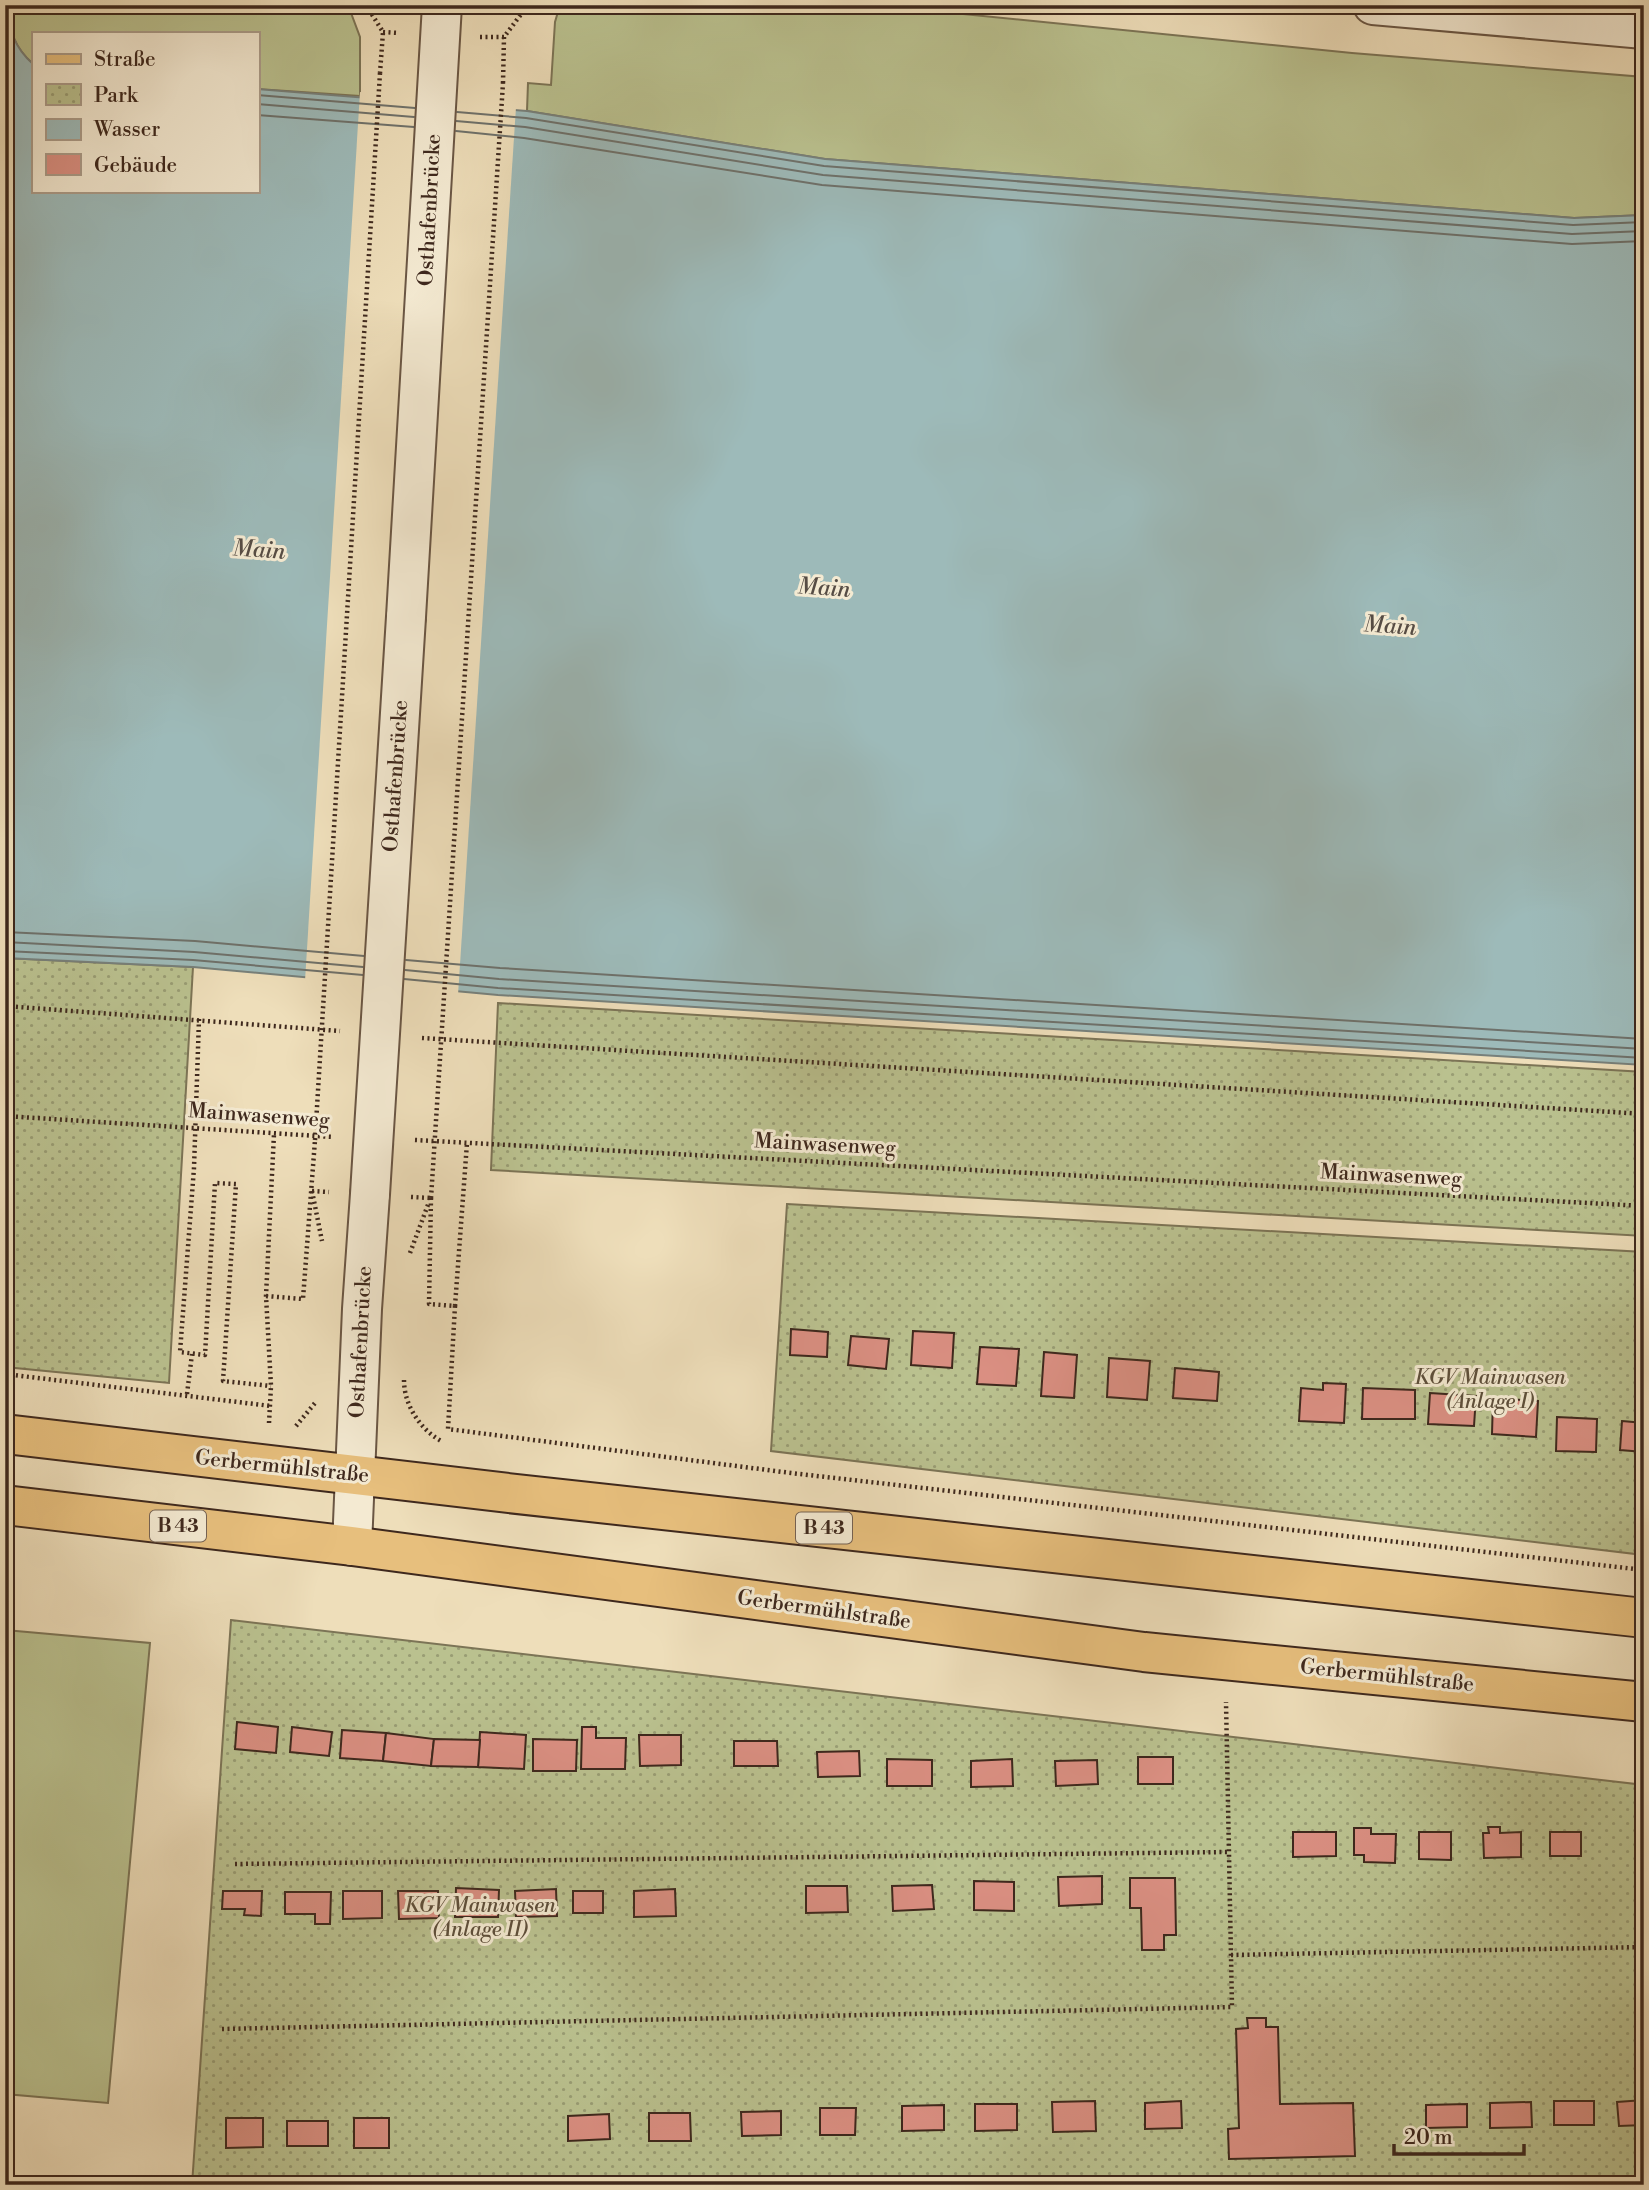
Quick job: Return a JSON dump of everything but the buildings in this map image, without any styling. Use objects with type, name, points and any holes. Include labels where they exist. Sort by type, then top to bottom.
[{"type":"main road","name":"Gerbermühlstraße","points":[[5,1434],[182,1457],[1644,1618]]},
{"type":"main road","name":"Gerbermühlstraße","points":[[5,1505],[352,1546],[1132,1651],[1644,1702]]},
{"type":"street","name":"Osthafenbrücke","points":[[352,1546],[361,1321],[442,5]]},
{"type":"street","points":[[1385,6],[1531,13],[1644,29]]},
{"type":"path","points":[[265,1296],[303,1298],[312,1191],[383,32],[366,5]]},
{"type":"path","points":[[455,1306],[429,1304],[431,1198],[504,37],[528,5]]},
{"type":"path","points":[[383,32],[401,33]]},
{"type":"path","points":[[475,37],[504,37]]},
{"type":"path","points":[[5,1006],[349,1031]]},
{"type":"path","points":[[200,1019],[196,1128],[180,1352],[205,1355],[215,1183],[236,1184],[223,1381],[271,1386]]},
{"type":"path","points":[[416,1037],[1644,1114]]},
{"type":"path","name":"Mainwasenweg","points":[[5,1116],[343,1137]]},
{"type":"path","points":[[269,1426],[271,1386],[265,1296],[274,1134]]},
{"type":"path","name":"Mainwasenweg","points":[[412,1140],[1644,1206]]},
{"type":"path","points":[[467,1143],[448,1429],[790,1473],[1644,1570]]},
{"type":"path","points":[[409,1257],[431,1198]]},
{"type":"path","points":[[187,1394],[192,1354]]},
{"type":"path","points":[[404,1372],[404,1385],[412,1414],[433,1437],[444,1443]]},
{"type":"path","points":[[5,1374],[271,1406]]},
{"type":"path","points":[[222,2029],[1232,2007],[1226,1701]]},
{"type":"path","points":[[235,1864],[1229,1852]]},
{"type":"path","points":[[1231,1955],[1644,1947]]},
{"type":"green space","points":[[11,5],[348,5],[360,37],[360,96],[259,89],[259,32],[32,32],[32,63],[14,38]]},
{"type":"green space","points":[[560,5],[873,5],[1352,53],[1644,77],[1644,215],[1574,218],[825,159],[527,111],[528,83],[551,85],[555,22]]},
{"type":"green space","points":[[5,958],[193,967],[169,1383],[5,1367]]},
{"type":"green space","points":[[498,1003],[1644,1072],[1644,1236],[491,1170]]},
{"type":"green space","name":"KGV Mainwasen (Anlage I)","points":[[787,1204],[1644,1252],[1644,1555],[771,1451]]},
{"type":"green space","name":"KGV Mainwasen (Anlage II)","points":[[231,1620],[1644,1785],[1644,2185],[192,2185]]},
{"type":"green space","points":[[5,1630],[150,1643],[108,2103],[5,2094]]},
{"type":"water","name":"Main","points":[[5,5],[11,5],[10,22],[14,38],[32,63],[32,192],[259,192],[259,89],[527,111],[825,159],[1574,218],[1644,215],[1644,1065],[498,995],[193,967],[5,958]]},
{"type":"pier","points":[[360,92],[516,107],[458,995],[305,981]]}]
